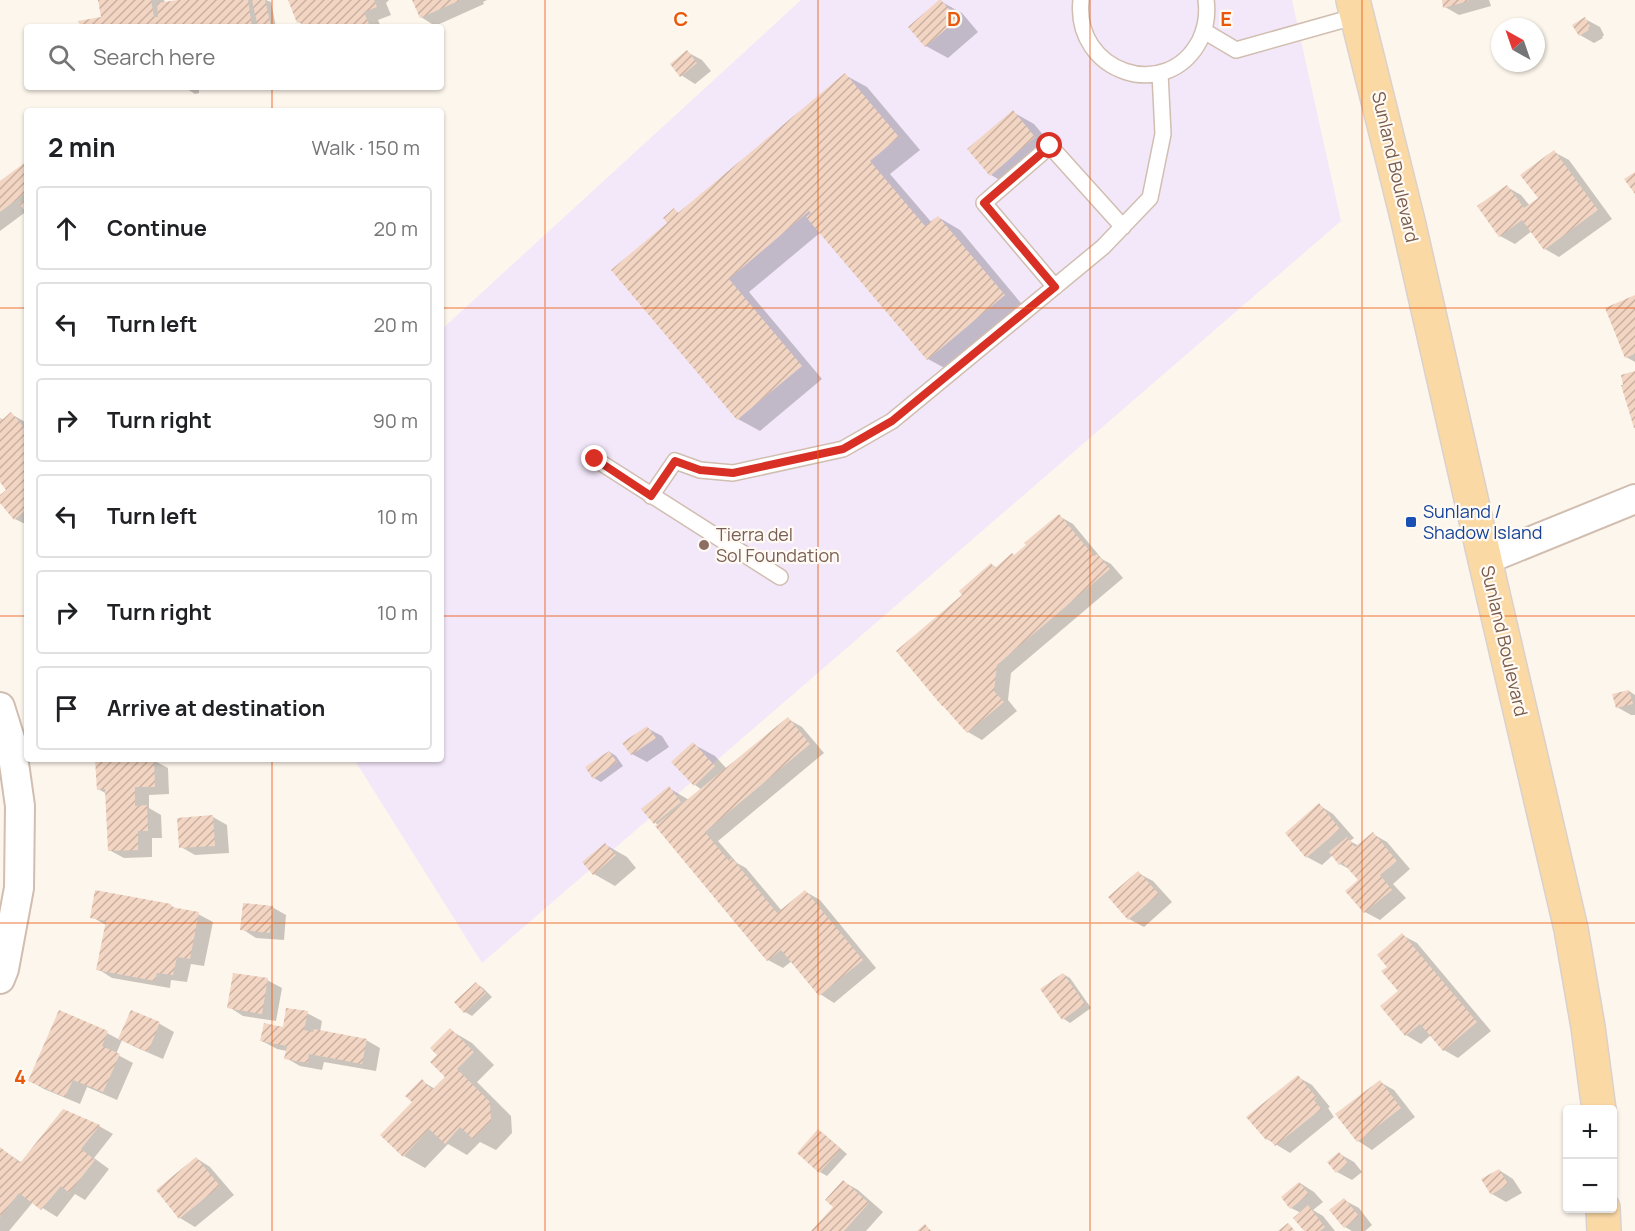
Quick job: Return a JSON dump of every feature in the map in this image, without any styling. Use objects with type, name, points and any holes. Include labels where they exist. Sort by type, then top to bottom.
[{"type":"main road","name":"Sunland Boulevard","points":[[1355,8],[1408,221],[1571,929],[1598,1105]]},
{"type":"main road","points":[[1603,1213],[1604,1231]]},
{"type":"street","points":[[1485,560],[1635,499]]},
{"type":"street","points":[[0,706],[11,742],[20,806],[19,888],[4,969],[0,979]]},
{"type":"lane","points":[[1082,0],[1081,22],[1088,42],[1101,59],[1119,70],[1139,75],[1160,73],[1179,64],[1195,50],[1204,31],[1208,10],[1206,0]]},
{"type":"lane","points":[[1204,31],[1236,50],[1355,8]]},
{"type":"lane","points":[[651,496],[675,461],[700,470],[733,473],[843,449],[892,421],[1055,287],[1103,247],[1150,198],[1163,134],[1160,73]]},
{"type":"lane","points":[[1055,287],[984,203],[1050,146],[1123,227]]},
{"type":"lane","points":[[595,459],[780,577]]},
{"type":"shaded area","name":"Tierra del Sol Foundation","points":[[801,0],[1292,0],[1341,221],[482,963],[356,762],[444,762],[444,327]]},
{"type":"building","points":[[98,0],[151,0],[154,17],[158,17],[157,3],[178,0],[248,0],[252,24],[80,24],[78,21],[101,17]]},
{"type":"building","points":[[252,0],[265,0],[271,24],[257,24]]},
{"type":"building","points":[[288,0],[374,0],[377,7],[364,12],[369,24],[301,24],[300,21],[297,23]]},
{"type":"building","points":[[412,0],[461,0],[420,18]]},
{"type":"building","points":[[939,0],[958,19],[925,47],[908,27]]},
{"type":"building","points":[[1442,0],[1468,0],[1469,1],[1443,8]]},
{"type":"building","points":[[1585,17],[1590,26],[1589,30],[1579,36],[1572,25]]},
{"type":"building","points":[[687,50],[697,63],[680,77],[670,64]]},
{"type":"building","points":[[845,73],[899,137],[870,161],[925,226],[938,216],[1005,295],[927,360],[806,217],[811,213],[809,211],[729,279],[802,366],[737,420],[611,270],[667,223],[663,218],[674,208],[678,213]]},
{"type":"building","points":[[1013,110],[1035,137],[990,176],[967,149]]},
{"type":"building","points":[[1554,150],[1598,210],[1544,250],[1522,220],[1499,237],[1477,206],[1507,185],[1524,208],[1538,198],[1520,175]]},
{"type":"building","points":[[24,163],[24,194],[0,212],[0,181]]},
{"type":"building","points":[[1635,172],[1635,194],[1624,179]]},
{"type":"building","points":[[24,200],[24,210],[19,204]]},
{"type":"building","points":[[1635,295],[1635,354],[1625,358],[1605,308]]},
{"type":"building","points":[[1635,371],[1634,428],[1621,385],[1623,385],[1621,375]]},
{"type":"building","points":[[11,412],[24,427],[24,512],[14,520],[0,503],[0,495],[6,490],[0,482],[0,418],[2,420]]},
{"type":"building","points":[[1059,514],[1094,556],[1097,554],[1110,569],[997,665],[994,691],[1004,702],[967,733],[896,651],[962,595],[959,591],[991,563],[995,568],[1012,553],[1014,555],[1026,545],[1024,543]]},
{"type":"building","points":[[1629,690],[1633,704],[1616,708],[1612,694]]},
{"type":"building","points":[[788,717],[810,744],[705,832],[729,861],[732,858],[777,913],[805,890],[863,960],[819,996],[781,950],[767,961],[655,826]]},
{"type":"building","points":[[647,726],[656,738],[631,755],[622,743]]},
{"type":"building","points":[[693,742],[715,766],[694,786],[671,762]]},
{"type":"building","points":[[609,751],[617,762],[593,779],[585,767]]},
{"type":"building","points":[[95,762],[154,762],[155,787],[135,787],[135,806],[147,805],[148,831],[138,831],[138,850],[108,851],[105,789],[97,790]]},
{"type":"building","points":[[669,786],[681,802],[654,824],[641,809]]},
{"type":"building","points":[[1319,803],[1340,829],[1306,858],[1285,833]]},
{"type":"building","points":[[213,815],[215,846],[179,848],[177,818]]},
{"type":"building","points":[[1373,832],[1397,861],[1380,875],[1392,890],[1364,913],[1345,891],[1358,880],[1342,862],[1339,865],[1329,852],[1347,837],[1355,847]]},
{"type":"building","points":[[605,843],[616,855],[593,875],[582,862]]},
{"type":"building","points":[[1138,871],[1159,894],[1128,920],[1108,897]]},
{"type":"building","points":[[95,890],[171,904],[171,907],[199,912],[190,959],[177,957],[173,975],[157,973],[155,981],[96,970],[106,921],[90,918]]},
{"type":"building","points":[[243,903],[273,906],[270,933],[240,930]]},
{"type":"building","points":[[1402,933],[1477,1022],[1443,1051],[1420,1024],[1405,1036],[1380,1006],[1398,991],[1381,971],[1387,967],[1377,955]]},
{"type":"building","points":[[233,973],[268,978],[262,1014],[227,1008]]},
{"type":"building","points":[[1063,973],[1085,1004],[1062,1020],[1040,989]]},
{"type":"building","points":[[476,982],[486,993],[464,1013],[454,1002]]},
{"type":"building","points":[[286,1008],[308,1011],[304,1030],[313,1032],[314,1029],[367,1039],[362,1064],[309,1054],[308,1063],[284,1059],[287,1046],[260,1041],[264,1023],[283,1027]]},
{"type":"building","points":[[59,1010],[108,1031],[102,1046],[120,1054],[103,1092],[73,1080],[65,1097],[28,1081]]},
{"type":"building","points":[[131,1010],[160,1022],[148,1052],[118,1039]]},
{"type":"building","points":[[450,1028],[474,1052],[457,1069],[490,1102],[491,1121],[473,1139],[460,1127],[445,1144],[429,1129],[403,1157],[380,1135],[412,1102],[405,1096],[422,1079],[432,1090],[445,1077],[430,1062],[437,1055],[430,1048]]},
{"type":"building","points":[[1298,1075],[1317,1098],[1314,1100],[1321,1109],[1275,1146],[1268,1138],[1266,1140],[1246,1117]]},
{"type":"building","points":[[1380,1080],[1401,1108],[1357,1142],[1335,1114]]},
{"type":"building","points":[[63,1109],[100,1125],[81,1149],[95,1160],[69,1193],[61,1186],[41,1210],[19,1193],[0,1217],[0,1147],[20,1163]]},
{"type":"building","points":[[818,1129],[841,1149],[819,1173],[797,1153]]},
{"type":"building","points":[[1339,1152],[1348,1163],[1336,1173],[1327,1162]]},
{"type":"building","points":[[196,1157],[220,1186],[179,1219],[156,1190]]},
{"type":"building","points":[[1499,1169],[1508,1184],[1491,1195],[1481,1179]]},
{"type":"building","points":[[843,1180],[869,1203],[844,1231],[811,1231],[833,1207],[825,1200]]},
{"type":"building","points":[[1299,1182],[1309,1194],[1290,1209],[1281,1197]]},
{"type":"building","points":[[1344,1198],[1359,1216],[1344,1228],[1329,1210]]},
{"type":"building","points":[[1308,1205],[1325,1227],[1320,1231],[1304,1231],[1293,1218]]},
{"type":"building","points":[[1288,1223],[1295,1231],[1278,1231]]},
{"type":"building","points":[[925,1224],[931,1231],[917,1231]]},
{"type":"place","name":"Sunland / Shadow Island","points":[[1411,522]]},
{"type":"place","name":"Tierra del Sol Foundation","points":[[704,545]]},
{"type":"route","points":[[595,459],[651,496],[675,461],[700,470],[733,473],[843,449],[892,421],[1055,287],[984,203],[1050,146]]}]
